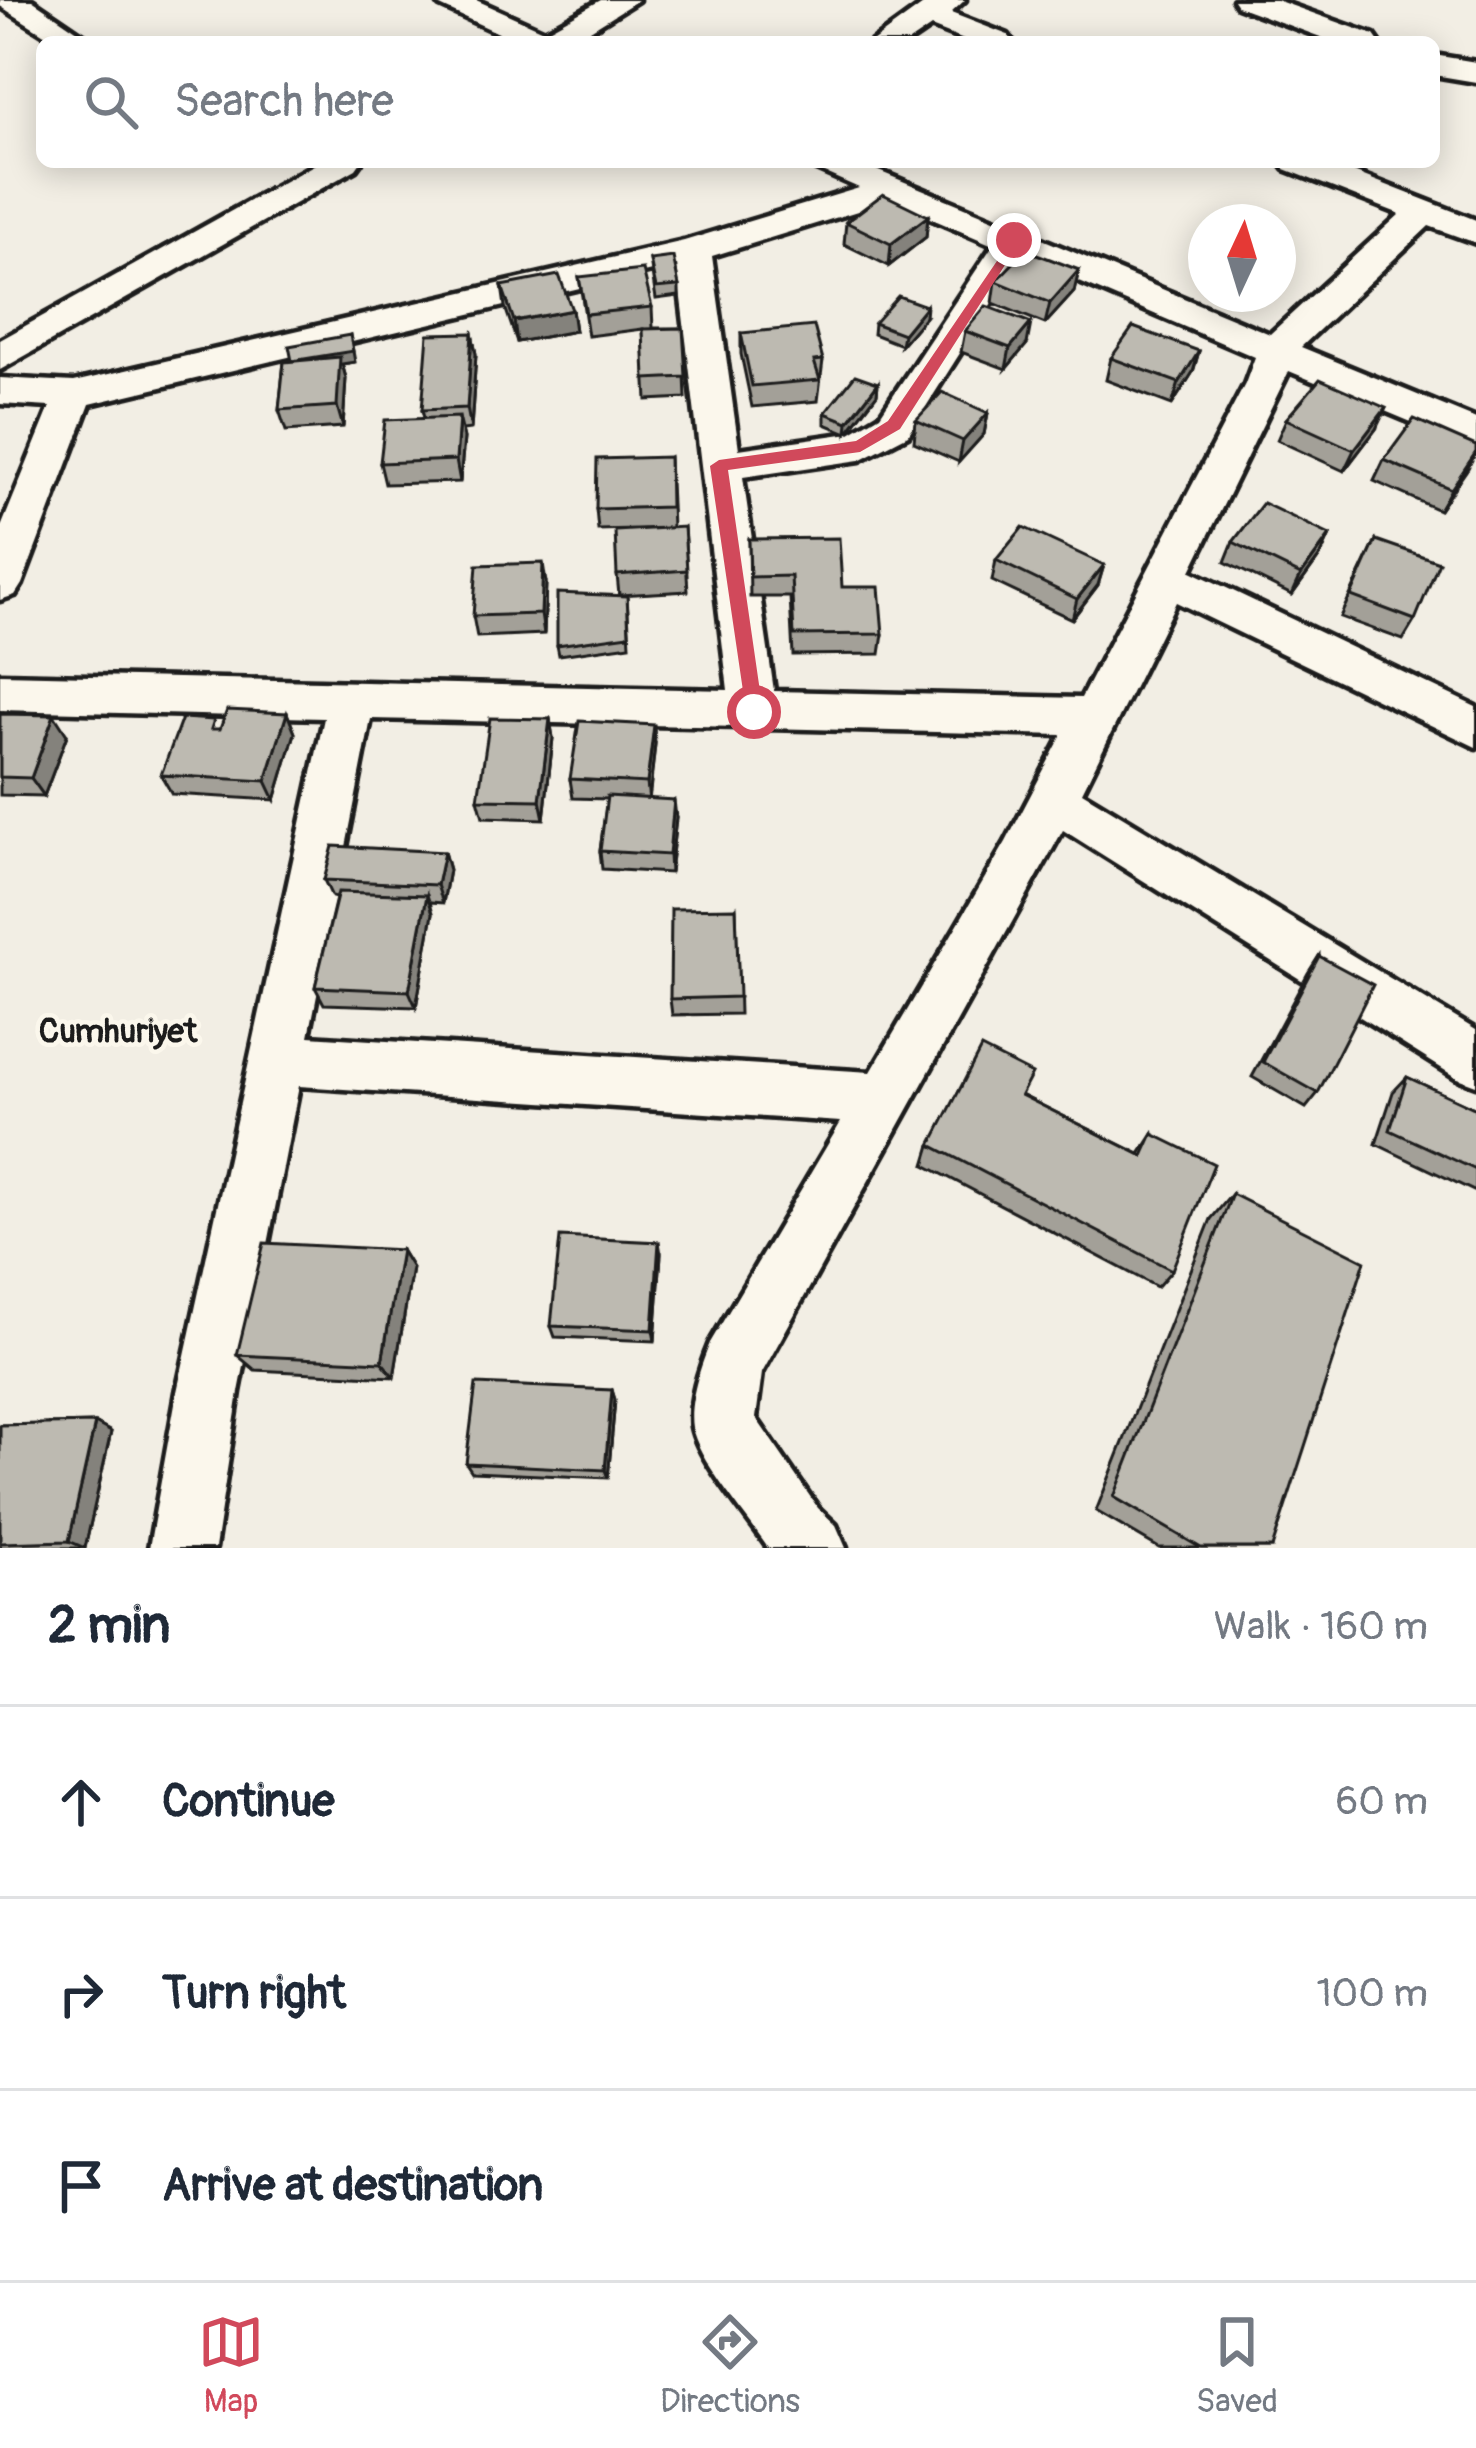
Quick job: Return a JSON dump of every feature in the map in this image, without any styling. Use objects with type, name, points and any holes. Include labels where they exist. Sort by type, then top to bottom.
[{"type":"street","points":[[11,0],[68,36]]},
{"type":"street","points":[[452,0],[533,36]]},
{"type":"street","points":[[557,36],[623,0]]},
{"type":"street","points":[[1249,0],[1347,36]]},
{"type":"street","points":[[897,36],[939,7],[987,36]]},
{"type":"street","points":[[1440,65],[1476,72]]},
{"type":"street","points":[[288,168],[311,182]]},
{"type":"street","points":[[6,346],[334,168]]},
{"type":"street","points":[[842,168],[1476,435]]},
{"type":"street","points":[[1312,168],[1474,228]]},
{"type":"street","points":[[0,391],[74,395],[693,250],[891,189]]},
{"type":"street","points":[[812,1548],[795,1531],[723,1425],[733,1365],[1053,799],[1265,384],[1277,348],[1423,212]]},
{"type":"street","points":[[719,466],[860,446],[894,425],[1014,240]]},
{"type":"street","points":[[693,250],[754,712]]},
{"type":"street","points":[[0,584],[74,395]]},
{"type":"street","points":[[1166,578],[1476,728]]},
{"type":"street","points":[[0,692],[1096,717]]},
{"type":"street","points":[[182,1548],[208,1392],[351,702]]},
{"type":"street","points":[[1053,799],[1476,1060]]},
{"type":"street","points":[[279,1059],[885,1099]]},
{"type":"building","points":[[883,194],[928,216],[891,244],[846,222]]},
{"type":"building","points":[[1026,250],[1079,270],[1050,303],[996,281]]},
{"type":"building","points":[[673,257],[679,286],[656,288],[650,260]]},
{"type":"building","points":[[643,270],[652,307],[586,314],[579,277]]},
{"type":"building","points":[[559,275],[572,310],[514,321],[502,286]]},
{"type":"building","points":[[898,296],[926,306],[903,334],[874,323]]},
{"type":"building","points":[[986,306],[1031,323],[1010,348],[965,331]]},
{"type":"building","points":[[814,326],[823,360],[814,361],[820,380],[752,386],[741,333]]},
{"type":"building","points":[[1133,327],[1199,351],[1179,383],[1111,358]]},
{"type":"building","points":[[683,328],[686,377],[645,379],[643,329]]},
{"type":"building","points":[[472,333],[467,408],[422,410],[428,334]]},
{"type":"building","points":[[350,335],[353,351],[292,361],[289,346]]},
{"type":"building","points":[[340,357],[337,406],[279,410],[284,362]]},
{"type":"building","points":[[855,375],[878,383],[848,422],[825,413]]},
{"type":"building","points":[[1320,379],[1386,408],[1354,450],[1286,419]]},
{"type":"building","points":[[942,392],[988,413],[963,441],[916,420]]},
{"type":"building","points":[[459,417],[456,460],[380,463],[385,420]]},
{"type":"building","points":[[1414,419],[1476,446],[1451,489],[1384,460]]},
{"type":"building","points":[[669,457],[670,507],[596,509],[597,459]]},
{"type":"building","points":[[1263,503],[1330,535],[1301,575],[1233,542]]},
{"type":"building","points":[[684,527],[687,570],[617,575],[615,531]]},
{"type":"building","points":[[1023,527],[1104,565],[1077,599],[996,560]]},
{"type":"building","points":[[839,538],[842,587],[879,587],[883,634],[794,635],[791,576],[750,577],[749,539]]},
{"type":"building","points":[[1376,540],[1439,562],[1415,620],[1351,596]]},
{"type":"building","points":[[543,563],[541,614],[473,616],[477,565]]},
{"type":"building","points":[[557,593],[627,596],[629,635],[557,645]]},
{"type":"building","points":[[227,710],[287,713],[266,781],[161,775],[182,718],[214,720],[211,729],[220,729]]},
{"type":"building","points":[[0,714],[54,715],[31,778],[0,777]]},
{"type":"building","points":[[490,718],[550,719],[540,800],[478,799]]},
{"type":"building","points":[[579,721],[654,725],[647,783],[570,779]]},
{"type":"building","points":[[607,796],[674,800],[669,855],[600,851]]},
{"type":"building","points":[[333,846],[444,852],[437,885],[324,880]]},
{"type":"building","points":[[338,892],[427,895],[409,991],[315,987]]},
{"type":"building","points":[[736,908],[739,997],[670,999],[671,909]]},
{"type":"building","points":[[1319,956],[1373,985],[1318,1093],[1263,1062]]},
{"type":"building","points":[[981,1048],[1032,1074],[1021,1095],[1143,1156],[1153,1134],[1214,1164],[1172,1270],[931,1145]]},
{"type":"building","points":[[1407,1077],[1476,1109],[1476,1170],[1390,1130]]},
{"type":"building","points":[[1232,1194],[1365,1261],[1272,1548],[1201,1548],[1114,1497]]},
{"type":"building","points":[[560,1237],[659,1242],[653,1330],[551,1326]]},
{"type":"building","points":[[264,1243],[401,1250],[382,1362],[237,1355]]},
{"type":"building","points":[[476,1384],[612,1390],[605,1470],[466,1463]]},
{"type":"building","points":[[95,1423],[69,1541],[0,1543],[0,1425]]},
{"type":"district","name":"Cumhuriyet","points":[[118,1030]]},
{"type":"route","points":[[754,712],[719,466],[860,446],[894,425],[1014,240]]}]
